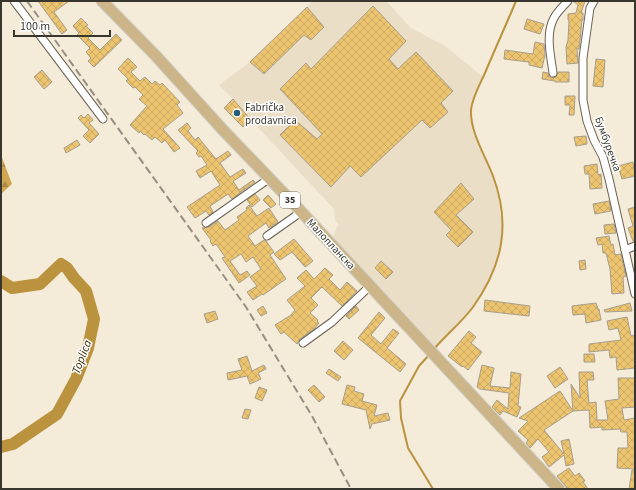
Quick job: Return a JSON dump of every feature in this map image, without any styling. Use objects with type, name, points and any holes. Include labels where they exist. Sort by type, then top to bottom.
[{"type":"main road","name":"Малопланска","points":[[102,1],[141,40],[270,178],[558,489]]},
{"type":"main road","points":[[106,1],[117,16]]},
{"type":"street","points":[[14,1],[103,119]]},
{"type":"street","points":[[553,74],[550,49],[551,26],[554,17],[568,1]]},
{"type":"street","name":"Бумбуречка","points":[[594,1],[590,8],[582,58],[583,100],[587,121],[594,140],[604,157],[635,294]]},
{"type":"street","points":[[206,223],[270,178]]},
{"type":"street","points":[[267,236],[301,212]]},
{"type":"street","points":[[625,250],[635,246]]},
{"type":"street","points":[[303,343],[332,322],[370,286]]},
{"type":"shaded area","points":[[313,1],[386,1],[411,28],[445,46],[483,77],[471,108],[471,120],[475,134],[497,188],[502,225],[501,248],[497,264],[473,307],[436,347],[333,238],[339,225],[335,220],[334,209],[251,120],[243,127],[224,108],[233,99],[219,85],[250,62]]},
{"type":"green space","points":[[1,155],[12,184],[1,194]]},
{"type":"building","points":[[38,1],[69,1],[54,12],[67,30],[62,34]]},
{"type":"building","points":[[573,1],[585,1],[581,13],[583,13],[583,20],[579,49],[577,49],[578,63],[567,64],[566,47],[568,40],[568,14],[576,13],[578,5]]},
{"type":"building","points":[[373,6],[406,41],[389,59],[398,69],[416,52],[453,91],[441,103],[448,112],[430,128],[422,120],[361,177],[350,166],[331,187],[280,135],[295,120],[317,139],[322,134],[280,89],[306,63],[311,69]]},
{"type":"building","points":[[307,7],[324,27],[311,40],[304,35],[264,74],[250,62]]},
{"type":"building","points":[[81,18],[93,33],[88,38],[100,50],[116,34],[122,40],[94,67],[88,61],[91,58],[86,52],[90,48],[77,35],[79,33],[73,26]]},
{"type":"building","points":[[527,19],[544,24],[540,34],[524,29]]},
{"type":"building","points":[[535,42],[544,44],[545,55],[542,68],[529,65],[529,62],[504,59],[505,50],[533,54]]},
{"type":"building","points":[[128,58],[137,67],[131,72],[140,81],[145,77],[152,84],[155,81],[160,85],[162,83],[180,102],[177,105],[183,113],[163,129],[180,148],[174,152],[165,140],[162,143],[155,137],[152,140],[140,131],[139,133],[130,125],[147,106],[139,99],[143,95],[126,81],[128,79],[118,69]]},
{"type":"building","points":[[596,59],[605,60],[603,87],[593,86]]},
{"type":"building","points":[[42,70],[52,82],[44,89],[34,77]]},
{"type":"building","points":[[543,72],[548,73],[549,76],[553,78],[556,77],[558,72],[569,72],[569,82],[555,82],[542,79]]},
{"type":"building","points":[[565,96],[575,96],[574,115],[569,115],[570,105],[565,105]]},
{"type":"building","name":"Fabrička prodavnica","points":[[233,99],[251,120],[243,127],[224,108]]},
{"type":"building","points":[[88,114],[93,120],[89,123],[99,134],[90,143],[83,136],[89,130],[78,118],[81,115],[84,118]]},
{"type":"building","points":[[187,123],[191,128],[188,131],[195,140],[198,137],[216,159],[228,151],[231,155],[220,163],[230,177],[243,169],[246,173],[233,181],[239,190],[253,180],[255,182],[232,199],[228,194],[210,206],[213,212],[209,215],[206,211],[195,218],[187,207],[220,185],[211,171],[200,178],[196,171],[207,165],[201,156],[199,157],[196,153],[198,151],[178,130]]},
{"type":"building","points":[[586,136],[587,144],[576,146],[574,137]]},
{"type":"building","points":[[77,140],[80,145],[66,153],[64,148]]},
{"type":"building","points":[[633,162],[635,176],[622,179],[618,166]]},
{"type":"building","points":[[597,164],[598,175],[601,174],[602,188],[590,189],[589,174],[585,174],[584,166]]},
{"type":"building","points":[[461,183],[474,199],[456,215],[473,232],[458,247],[446,235],[451,230],[434,212]]},
{"type":"building","points":[[255,194],[260,200],[252,207],[247,200]]},
{"type":"building","points":[[268,195],[276,204],[271,208],[263,200]]},
{"type":"building","points":[[609,201],[611,211],[595,214],[593,204]]},
{"type":"building","points":[[249,205],[257,216],[269,208],[278,222],[269,228],[266,223],[248,236],[255,246],[264,240],[266,241],[274,252],[270,255],[286,279],[253,300],[247,292],[257,286],[250,277],[261,269],[253,257],[246,262],[241,254],[230,261],[240,275],[247,271],[250,275],[239,283],[222,258],[225,257],[216,244],[213,246],[210,241],[211,240],[202,228],[209,227],[218,221],[225,230],[239,220],[237,217],[247,210],[246,208]]},
{"type":"building","points":[[635,207],[635,241],[633,241],[628,228],[633,226],[628,209]]},
{"type":"building","points":[[614,224],[616,233],[605,234],[604,225]]},
{"type":"building","points":[[609,236],[611,245],[613,244],[615,255],[621,254],[626,276],[623,277],[624,293],[612,294],[610,269],[606,253],[603,253],[602,244],[598,245],[596,238]]},
{"type":"building","points":[[294,239],[313,261],[305,267],[292,252],[280,260],[274,254]]},
{"type":"building","points":[[585,260],[586,269],[580,270],[579,261]]},
{"type":"building","points":[[381,261],[393,272],[386,279],[375,268]]},
{"type":"building","points":[[325,268],[333,275],[329,279],[340,290],[347,282],[357,291],[342,306],[322,287],[311,298],[318,305],[310,313],[318,320],[317,321],[319,323],[314,329],[300,339],[297,344],[284,332],[281,334],[275,325],[291,315],[295,310],[287,300],[305,286],[297,278],[306,270],[314,279]]},
{"type":"building","points":[[485,300],[530,306],[529,316],[484,311]]},
{"type":"building","points":[[596,303],[601,320],[586,323],[585,314],[573,315],[572,306]]},
{"type":"building","points":[[630,303],[632,311],[605,312],[604,310]]},
{"type":"building","points":[[263,306],[267,313],[261,316],[257,310]]},
{"type":"building","points":[[356,306],[359,310],[349,319],[346,316]]},
{"type":"building","points":[[215,311],[218,319],[207,323],[204,314]]},
{"type":"building","points":[[379,312],[385,318],[371,335],[381,344],[393,329],[399,333],[387,348],[406,364],[400,372],[358,338]]},
{"type":"building","points":[[627,317],[631,336],[635,335],[635,368],[617,370],[616,357],[610,358],[609,350],[589,352],[589,344],[621,340],[618,328],[609,330],[607,321]]},
{"type":"building","points":[[469,331],[476,337],[471,343],[482,352],[468,370],[448,356]]},
{"type":"building","points":[[343,341],[353,350],[344,360],[334,351]]},
{"type":"building","points":[[584,354],[594,354],[595,362],[584,362]]},
{"type":"building","points":[[247,356],[252,371],[264,365],[266,369],[258,373],[261,379],[250,384],[247,376],[228,380],[227,373],[242,370],[238,359]]},
{"type":"building","points":[[482,365],[494,368],[490,386],[510,388],[511,372],[521,374],[518,406],[521,407],[517,417],[503,411],[500,415],[492,407],[497,400],[508,409],[509,393],[480,389],[477,387]]},
{"type":"building","points":[[560,367],[568,379],[555,388],[547,376]]},
{"type":"building","points":[[329,369],[341,377],[338,381],[326,373]]},
{"type":"building","points":[[579,372],[593,372],[594,380],[587,380],[589,403],[596,402],[597,420],[608,420],[605,401],[619,399],[618,378],[635,378],[635,407],[622,408],[624,420],[635,418],[635,469],[617,468],[618,448],[628,448],[627,432],[621,432],[620,429],[602,430],[602,427],[590,428],[589,410],[573,411],[571,384],[580,398]]},
{"type":"building","points":[[314,385],[325,397],[319,402],[308,390]]},
{"type":"building","points":[[347,385],[355,387],[354,391],[364,394],[362,401],[377,405],[374,416],[388,413],[390,420],[372,424],[370,429],[366,410],[342,404]]},
{"type":"building","points":[[259,387],[267,390],[262,401],[255,398]]},
{"type":"building","points":[[560,391],[573,411],[544,430],[564,454],[561,441],[569,439],[574,464],[566,466],[564,455],[549,467],[542,457],[549,452],[538,439],[530,448],[526,443],[528,440],[518,431],[528,421],[519,418]]},
{"type":"building","points":[[245,409],[251,410],[248,419],[242,418]]},
{"type":"building","points":[[569,468],[575,476],[579,473],[585,481],[583,482],[588,489],[568,489],[557,476]]},
{"type":"building","points":[[632,470],[635,470],[635,489],[629,489]]},
{"type":"waterway","points":[[434,349],[473,307],[491,276],[501,244],[502,211],[499,194],[493,176],[475,135],[471,118],[471,110],[476,91],[516,1]]},
{"type":"waterway","name":"Toplica","points":[[1,281],[12,288],[40,284],[61,264],[67,268],[86,291],[94,319],[88,348],[76,379],[57,414],[13,444],[1,447]]},
{"type":"waterway","points":[[430,354],[419,366],[400,401],[401,418],[408,448],[433,489]]},
{"type":"railway","points":[[27,1],[246,307],[312,416],[351,489]]},
{"type":"place","name":"Fabrička prodavnica","points":[[237,113]]}]
